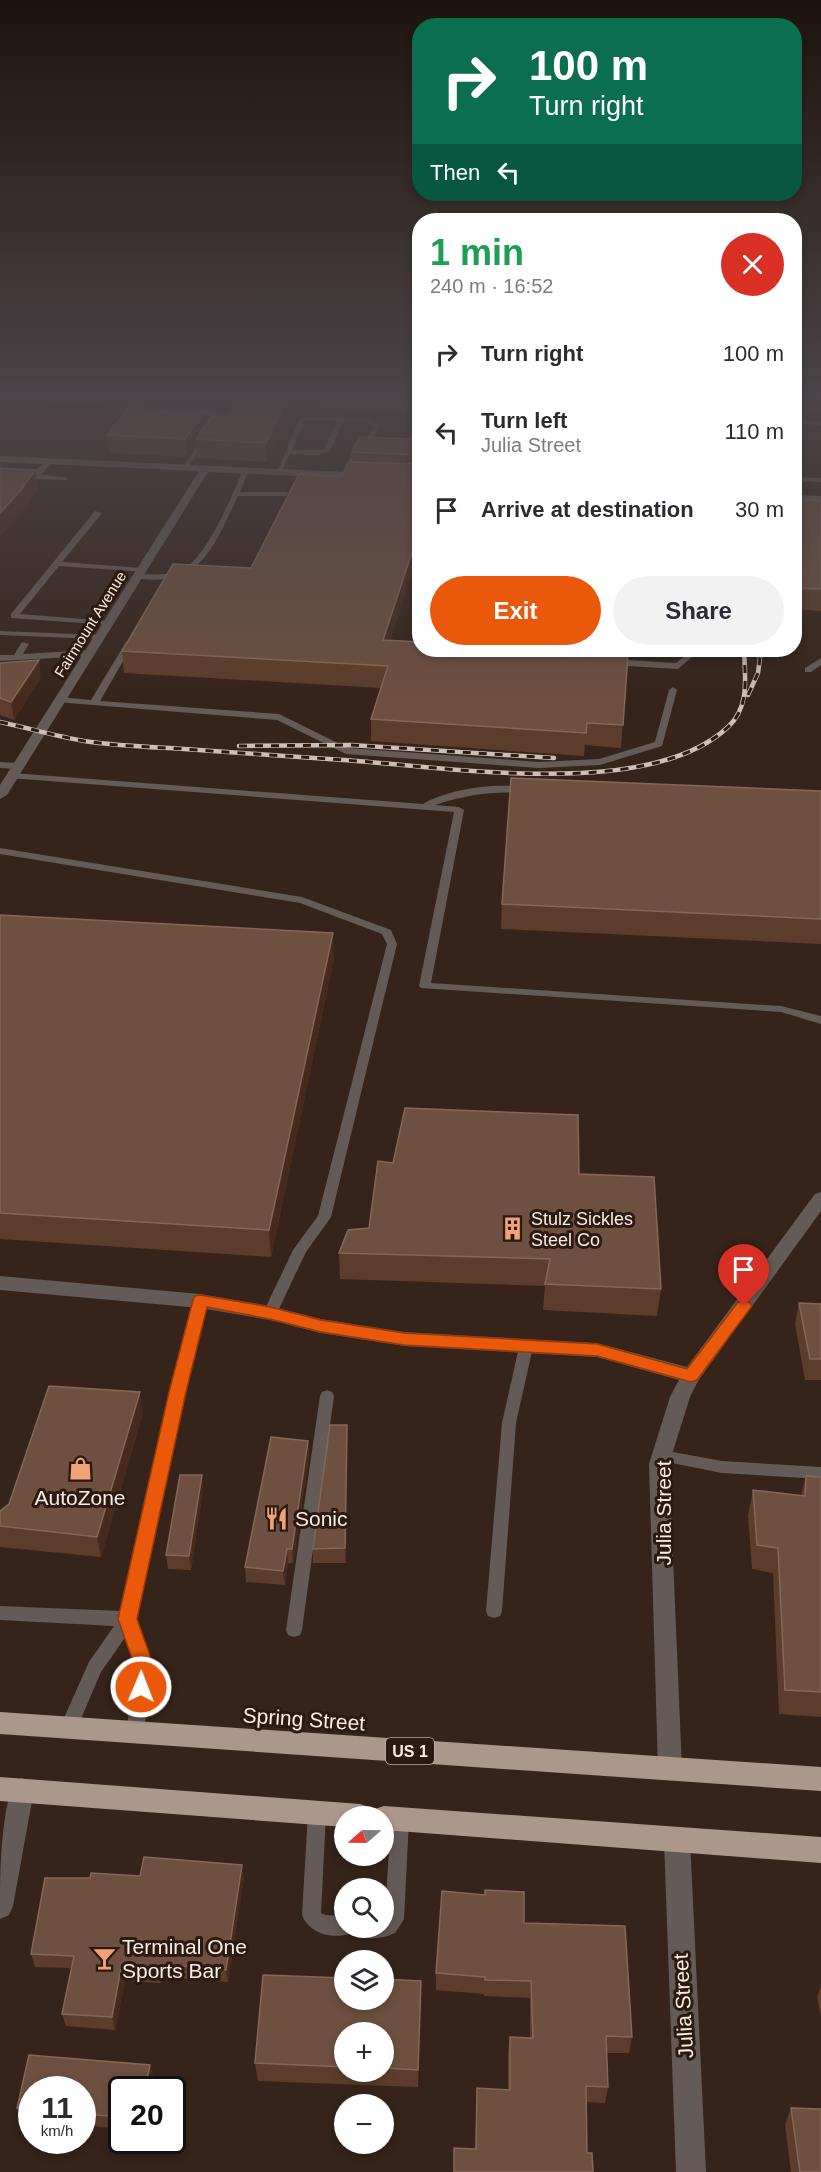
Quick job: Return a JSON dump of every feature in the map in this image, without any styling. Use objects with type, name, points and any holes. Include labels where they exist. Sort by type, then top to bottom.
[{"type":"highway","name":"Spring Street","points":[[0,1723],[821,1779]]},
{"type":"highway","points":[[11,1789],[334,1814]]},
{"type":"highway","points":[[394,1819],[821,1850]]},
{"type":"street","name":"Fairmount Avenue","points":[[0,795],[188,496]]},
{"type":"street","points":[[802,498],[821,499]]},
{"type":"street","name":"Julia Street","points":[[670,1769],[659,1464],[680,1397],[691,1376],[821,1198]]},
{"type":"street","points":[[0,1283],[200,1300],[270,1313],[321,1326],[404,1339],[597,1350],[691,1376]]},
{"type":"street","points":[[0,1906],[11,1789]]},
{"type":"street","name":"Julia Street","points":[[677,1840],[691,2172]]},
{"type":"lane","points":[[162,588],[168,578],[196,564],[235,496]]},
{"type":"lane","points":[[98,513],[14,616],[108,623]]},
{"type":"lane","points":[[57,564],[168,578]]},
{"type":"lane","points":[[0,633],[99,637]]},
{"type":"lane","points":[[94,703],[134,636]]},
{"type":"lane","points":[[17,657],[25,644]]},
{"type":"lane","points":[[0,658],[89,653]]},
{"type":"lane","points":[[596,662],[678,666],[688,657]]},
{"type":"lane","points":[[808,670],[821,661]]},
{"type":"lane","points":[[60,700],[279,717],[346,751],[539,765],[600,762],[659,744],[673,690]]},
{"type":"lane","points":[[0,765],[15,771],[459,810],[425,986],[781,1009],[821,1020]]},
{"type":"lane","points":[[420,807],[470,790],[492,788],[539,791]]},
{"type":"lane","points":[[0,851],[302,900],[387,932],[392,944],[324,1217],[300,1250],[270,1313]]},
{"type":"lane","points":[[68,1729],[95,1667],[128,1619],[177,1392],[200,1300]]},
{"type":"lane","points":[[494,1611],[508,1423],[526,1347]]},
{"type":"lane","points":[[294,1630],[327,1396]]},
{"type":"lane","points":[[662,1456],[722,1467],[821,1473]]},
{"type":"lane","points":[[0,1613],[128,1619]]},
{"type":"lane","points":[[128,1619],[144,1664],[135,1733]]},
{"type":"lane","points":[[317,1813],[311,1915],[319,1924],[334,1925]]},
{"type":"building","points":[[0,496],[15,496],[0,513]]},
{"type":"building","points":[[288,496],[412,496],[412,552],[383,640],[412,642],[412,657],[628,657],[623,725],[587,723],[586,733],[371,719],[388,666],[122,651],[173,564],[251,568]]},
{"type":"building","points":[[802,500],[821,501],[821,589],[802,588]]},
{"type":"building","points":[[39,660],[11,702],[0,698],[0,663]]},
{"type":"building","points":[[511,778],[821,791],[821,919],[502,904]]},
{"type":"building","points":[[0,915],[333,933],[269,1230],[0,1213]]},
{"type":"building","name":"Stulz Sickles Steel Co","points":[[405,1108],[578,1115],[579,1174],[654,1177],[661,1289],[545,1284],[550,1259],[339,1253],[348,1230],[369,1228],[378,1161],[393,1163]]},
{"type":"building","points":[[799,1303],[821,1304],[821,1359],[810,1359]]},
{"type":"building","name":"AutoZone","points":[[49,1386],[140,1392],[97,1537],[0,1526],[0,1511],[9,1504]]},
{"type":"building","points":[[330,1425],[347,1425],[345,1548],[313,1549]]},
{"type":"building","name":"Sonic","points":[[271,1437],[308,1441],[292,1549],[287,1549],[283,1571],[245,1567]]},
{"type":"building","points":[[180,1475],[202,1475],[189,1556],[166,1555]]},
{"type":"building","points":[[806,1476],[821,1477],[821,1692],[785,1690],[778,1548],[757,1545],[753,1490],[805,1496]]},
{"type":"building","points":[[144,1857],[242,1865],[226,1970],[159,1964],[158,1971],[121,1968],[112,2017],[62,2014],[74,1956],[31,1954],[45,1878],[90,1878],[91,1873],[140,1876]]},
{"type":"building","points":[[485,1890],[524,1892],[524,1923],[625,1926],[632,2037],[606,2036],[608,2087],[586,2086],[587,2153],[592,2153],[593,2172],[454,2172],[454,2148],[476,2149],[477,2088],[510,2090],[510,2037],[533,2038],[531,1981],[485,1980],[485,1977],[436,1973],[442,1891],[485,1895]]},
{"type":"building","points":[[263,1975],[334,1978],[334,2010],[394,2010],[394,1980],[421,1981],[418,2070],[394,2069],[394,2022],[334,2022],[334,2067],[255,2063]]},
{"type":"building","points":[[29,2055],[150,2065],[148,2076],[108,2076],[108,2116],[96,2115],[96,2076],[24,2076]]},
{"type":"building","points":[[791,2108],[821,2109],[821,2172],[800,2172]]},
{"type":"railway","points":[[0,722],[96,743],[488,772],[543,774],[598,772],[648,765],[693,750],[728,727],[735,719],[743,701],[744,657]]},
{"type":"railway","points":[[748,695],[758,673],[760,657]]},
{"type":"railway","points":[[239,746],[351,745],[554,758]]},
{"type":"place","name":"Stulz Sickles Steel Co","points":[[513,1229]]},
{"type":"place","name":"AutoZone","points":[[80,1469]]},
{"type":"place","name":"Sonic","points":[[277,1518]]},
{"type":"place","name":"Terminal One Sports Bar","points":[[104,1958]]},
{"type":"route","points":[[141,1687],[144,1664],[128,1619],[177,1392],[200,1300],[270,1313],[321,1326],[404,1339],[597,1350],[691,1376],[744,1306]]}]
